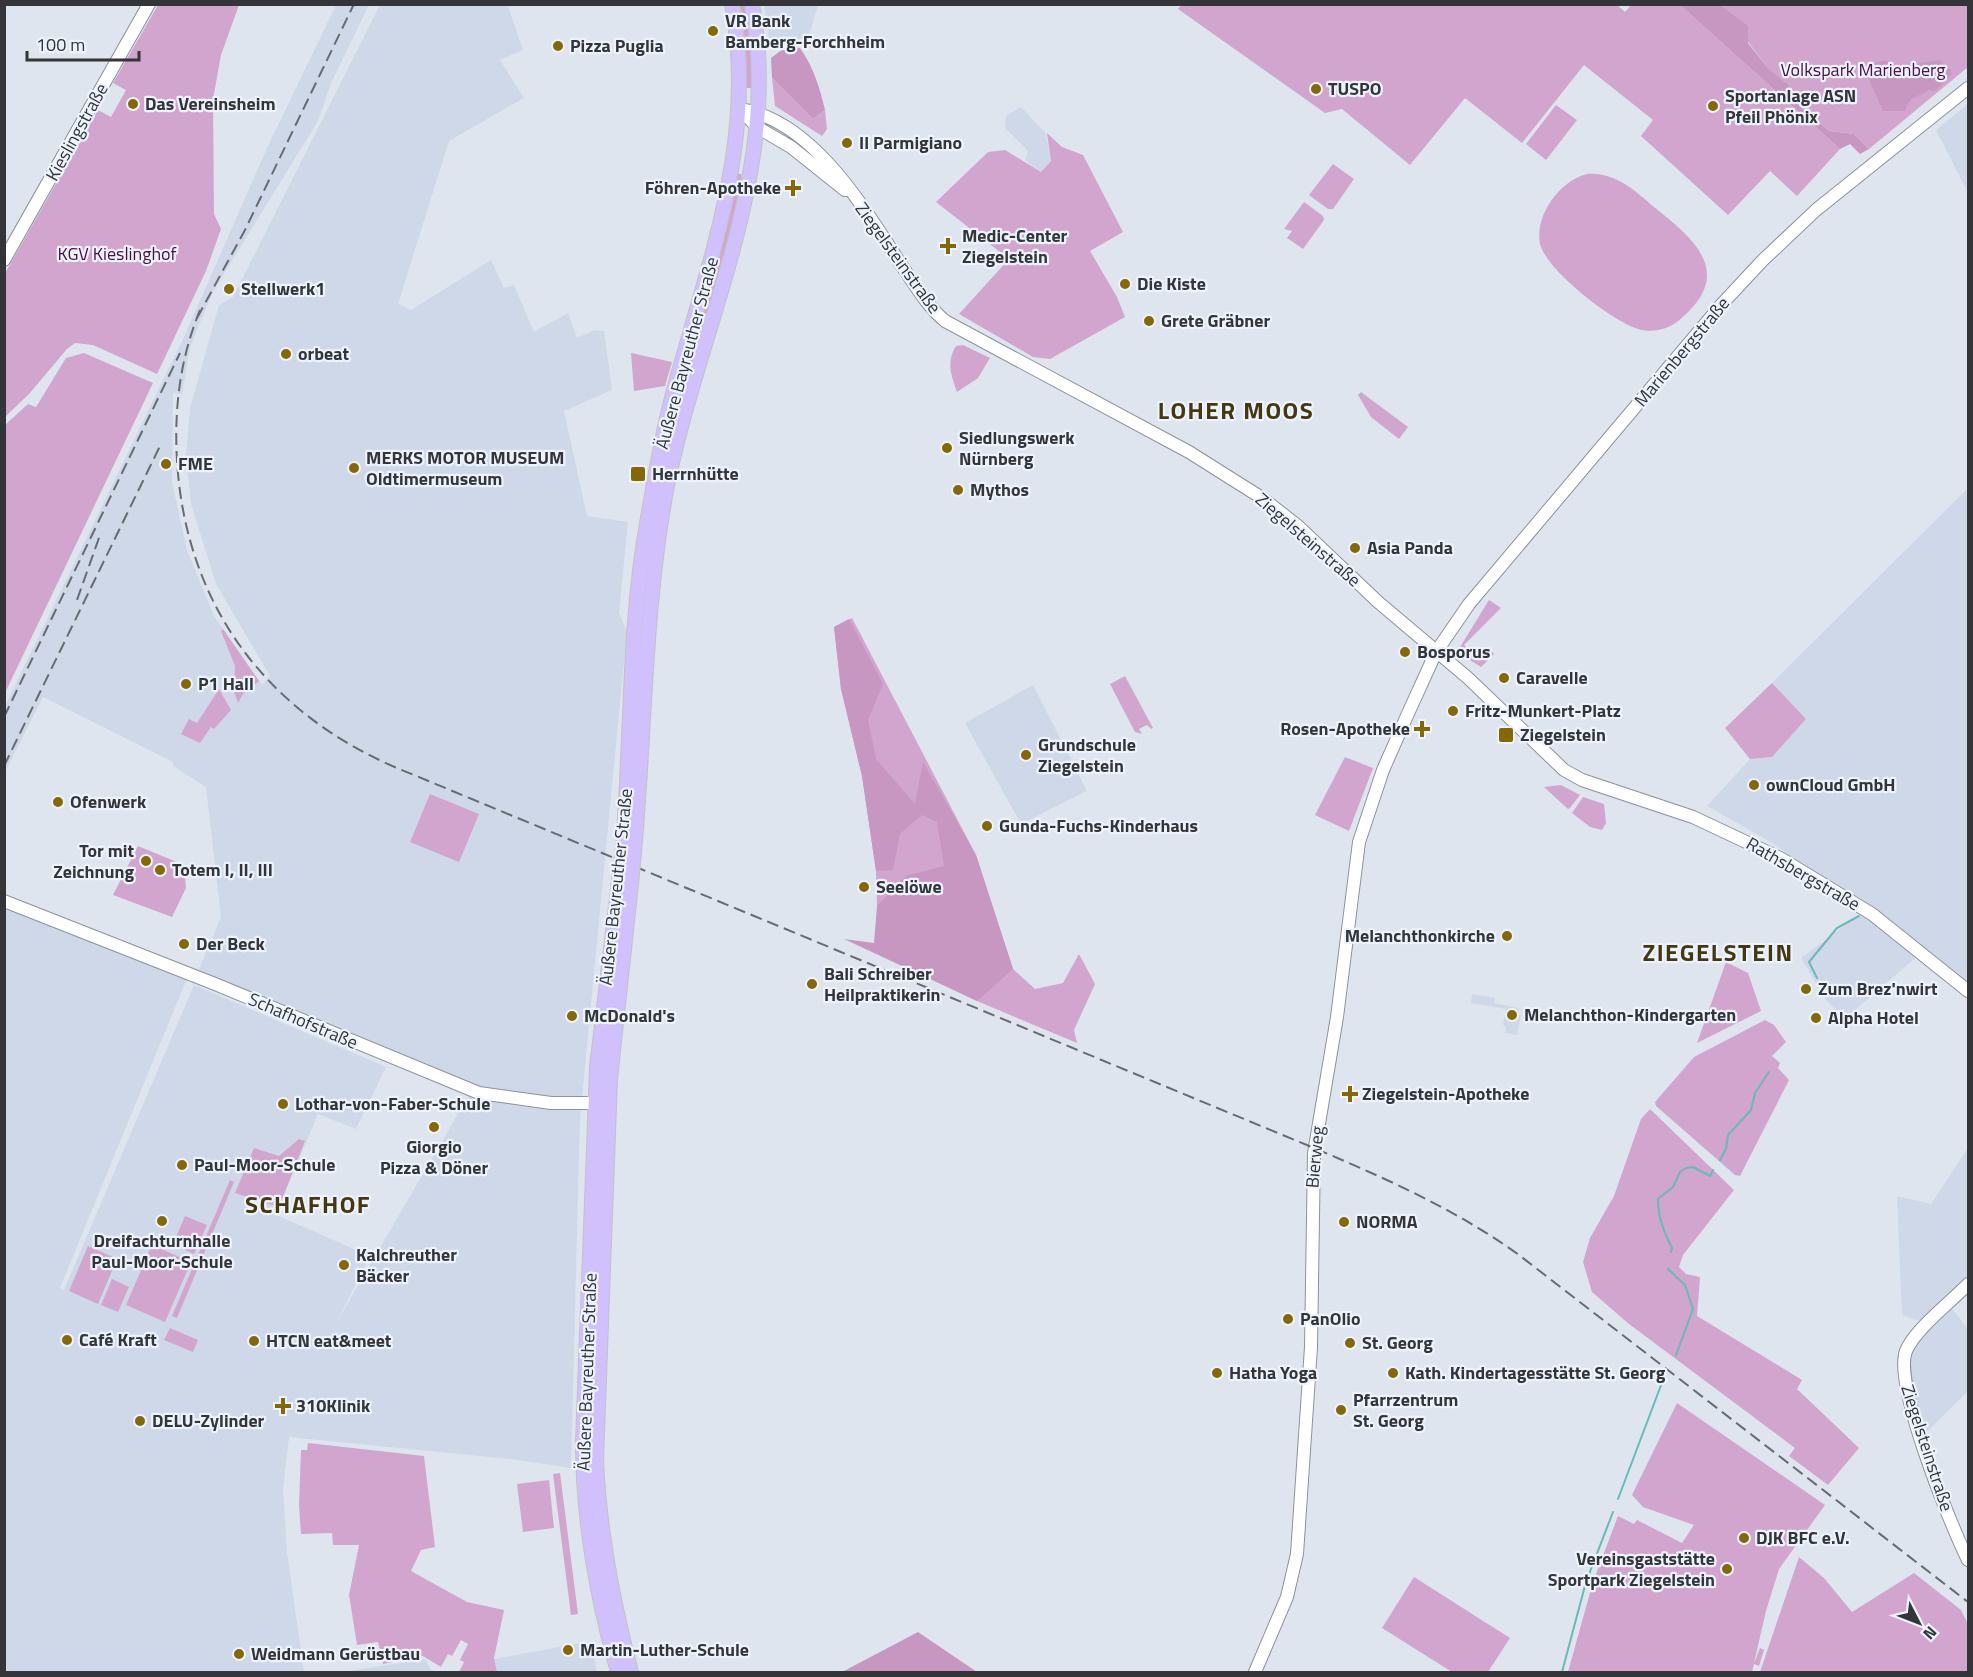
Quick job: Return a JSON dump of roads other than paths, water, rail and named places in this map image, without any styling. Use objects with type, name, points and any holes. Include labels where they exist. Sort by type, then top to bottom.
[{"type":"main road","name":"Kieslingstraße","points":[[4,260],[149,4]]},
{"type":"main road","name":"Äußere Bayreuther Straße","points":[[628,850],[634,648],[646,528],[671,402],[714,254],[732,175],[740,109],[740,62],[732,4]]},
{"type":"main road","name":"Äußere Bayreuther Straße","points":[[631,1672],[609,1572],[598,1501],[596,1460],[602,1103],[600,1037],[625,882],[653,593],[664,506],[684,414],[732,249],[749,179],[757,127],[758,52],[752,4]]},
{"type":"main road","name":"Marienbergstraße","points":[[1436,652],[1487,582],[1744,279],[1816,210],[1968,88]]},
{"type":"main road","points":[[740,109],[758,112]]},
{"type":"main road","name":"Ziegelsteinstraße","points":[[740,109],[757,127],[791,147],[852,195]]},
{"type":"main road","name":"Ziegelsteinstraße","points":[[758,112],[771,118],[818,152],[837,171],[928,304],[945,321],[1189,452],[1245,486],[1298,526],[1564,770],[1582,780],[1617,792]]},
{"type":"main road","points":[[732,175],[742,171],[749,179]]},
{"type":"main road","name":"Bierweg","points":[[1255,1672],[1287,1597],[1297,1554],[1311,1347],[1314,1153],[1341,989],[1355,864],[1365,820],[1383,770],[1436,652]]},
{"type":"main road","name":"Rathsbergstraße","points":[[1617,792],[1693,817],[1795,866],[1872,914],[1968,991]]},
{"type":"main road","name":"Schafhofstraße","points":[[4,901],[207,980],[478,1093],[551,1103],[602,1103]]},
{"type":"main road","name":"Äußere Bayreuther Straße","points":[[602,1103],[583,1472],[596,1573],[618,1672]]},
{"type":"main road","name":"Ziegelsteinstraße","points":[[1968,1284],[1914,1339],[1906,1352],[1903,1368],[1909,1398],[1941,1496],[1968,1560]]},
{"type":"waterway","points":[[1817,978],[1809,962],[1837,928],[1859,916]]},
{"type":"waterway","points":[[1720,1160],[1726,1149],[1728,1135],[1751,1110],[1755,1093],[1769,1072]]},
{"type":"waterway","points":[[1671,1252],[1672,1248],[1660,1219],[1658,1199],[1673,1187],[1680,1172],[1686,1168],[1693,1167],[1710,1176],[1713,1170]]},
{"type":"waterway","points":[[1668,1269],[1685,1285],[1693,1309],[1676,1355]]},
{"type":"waterway","points":[[1618,1499],[1663,1380]]},
{"type":"waterway","points":[[1562,1672],[1586,1582],[1613,1512]]},
{"type":"railway","points":[[197,318],[245,230],[354,4]]},
{"type":"railway","points":[[200,310],[183,365],[177,422],[177,461],[184,513],[197,562],[216,607],[241,648],[272,684],[309,717],[350,745],[397,768],[1314,1148],[1394,1183],[1445,1209],[1519,1255],[1968,1602]]},
{"type":"railway","points":[[4,717],[180,353]]},
{"type":"railway","points":[[4,766],[161,444]]},
{"type":"railway","points":[[77,600],[100,535]]},
{"type":"place","name":"VR Bank Bamberg-Forchheim","points":[[713,31]]},
{"type":"place","name":"Pizza Puglia","points":[[558,46]]},
{"type":"place","name":"TUSPO","points":[[1316,89]]},
{"type":"place","name":"Das Vereinsheim","points":[[133,104]]},
{"type":"place","name":"Sportanlage ASN Pfeil Phönix","points":[[1713,106]]},
{"type":"place","name":"Il Parmigiano","points":[[847,143]]},
{"type":"place","name":"Föhren-Apotheke","points":[[793,188]]},
{"type":"place","name":"Medic-Center Ziegelstein","points":[[948,246]]},
{"type":"place","name":"Die Kiste","points":[[1125,284]]},
{"type":"place","name":"Stellwerk1","points":[[229,289]]},
{"type":"place","name":"Grete Gräbner","points":[[1149,321]]},
{"type":"place","name":"orbeat","points":[[286,354]]},
{"type":"place","name":"Siedlungswerk Nürnberg","points":[[947,448]]},
{"type":"place","name":"FME","points":[[166,464]]},
{"type":"place","name":"MERKS MOTOR MUSEUM Oldtimermuseum","points":[[354,468]]},
{"type":"place","name":"Herrnhütte","points":[[638,474]]},
{"type":"place","name":"Mythos","points":[[958,490]]},
{"type":"place","name":"Asia Panda","points":[[1355,548]]},
{"type":"place","name":"Bosporus","points":[[1405,652]]},
{"type":"place","name":"Caravelle","points":[[1504,678]]},
{"type":"place","name":"P1 Hall","points":[[186,684]]},
{"type":"place","name":"Fritz-Munkert-Platz","points":[[1453,711]]},
{"type":"place","name":"Rosen-Apotheke","points":[[1422,729]]},
{"type":"place","name":"Ziegelstein","points":[[1506,735]]},
{"type":"place","name":"Grundschule Ziegelstein","points":[[1026,755]]},
{"type":"place","name":"ownCloud GmbH","points":[[1754,785]]},
{"type":"place","name":"Ofenwerk","points":[[58,802]]},
{"type":"place","name":"Gunda-Fuchs-Kinderhaus","points":[[987,826]]},
{"type":"place","name":"Tor mit Zeichnung","points":[[146,861]]},
{"type":"place","name":"Totem I, II, III","points":[[160,870]]},
{"type":"place","name":"Seelöwe","points":[[864,887]]},
{"type":"place","name":"Melanchthonkirche","points":[[1507,936]]},
{"type":"place","name":"Der Beck","points":[[184,944]]},
{"type":"place","name":"Bali Schreiber Heilpraktikerin","points":[[812,984]]},
{"type":"place","name":"Zum Brez'nwirt","points":[[1806,989]]},
{"type":"place","name":"Melanchthon-Kindergarten","points":[[1512,1015]]},
{"type":"place","name":"McDonald's","points":[[572,1016]]},
{"type":"place","name":"Alpha Hotel","points":[[1816,1018]]},
{"type":"place","name":"Ziegelstein-Apotheke","points":[[1350,1094]]},
{"type":"place","name":"Lothar-von-Faber-Schule","points":[[283,1104]]},
{"type":"place","name":"Giorgio Pizza & Döner","points":[[434,1127]]},
{"type":"place","name":"Paul-Moor-Schule","points":[[182,1165]]},
{"type":"place","name":"Dreifachturnhalle Paul-Moor-Schule","points":[[162,1221]]},
{"type":"place","name":"NORMA","points":[[1344,1222]]},
{"type":"place","name":"Kalchreuther Bäcker","points":[[344,1265]]},
{"type":"place","name":"PanOlio","points":[[1288,1319]]},
{"type":"place","name":"Café Kraft","points":[[67,1340]]},
{"type":"place","name":"HTCN eat&meet","points":[[254,1341]]},
{"type":"place","name":"St. Georg","points":[[1350,1343]]},
{"type":"place","name":"Hatha Yoga","points":[[1217,1373]]},
{"type":"place","name":"Kath. Kindertagesstätte St. Georg","points":[[1393,1373]]},
{"type":"place","name":"310Klinik","points":[[283,1406]]},
{"type":"place","name":"Pfarrzentrum St. Georg","points":[[1341,1410]]},
{"type":"place","name":"DELU-Zylinder","points":[[140,1421]]},
{"type":"place","name":"DJK BFC e.V.","points":[[1744,1538]]},
{"type":"place","name":"Vereinsgaststätte Sportpark Ziegelstein","points":[[1727,1569]]},
{"type":"place","name":"Martin-Luther-Schule","points":[[568,1650]]},
{"type":"place","name":"Weidmann Gerüstbau","points":[[239,1654]]},
{"type":"district","name":"LOHER MOOS","points":[[1236,411]]},
{"type":"district","name":"ZIEGELSTEIN","points":[[1718,953]]},
{"type":"district","name":"SCHAFHOF","points":[[308,1205]]},
{"type":"park label","name":"Volkspark Marienberg","points":[[1863,70]]},
{"type":"park label","name":"KGV Kieslinghof","points":[[117,254]]}]
